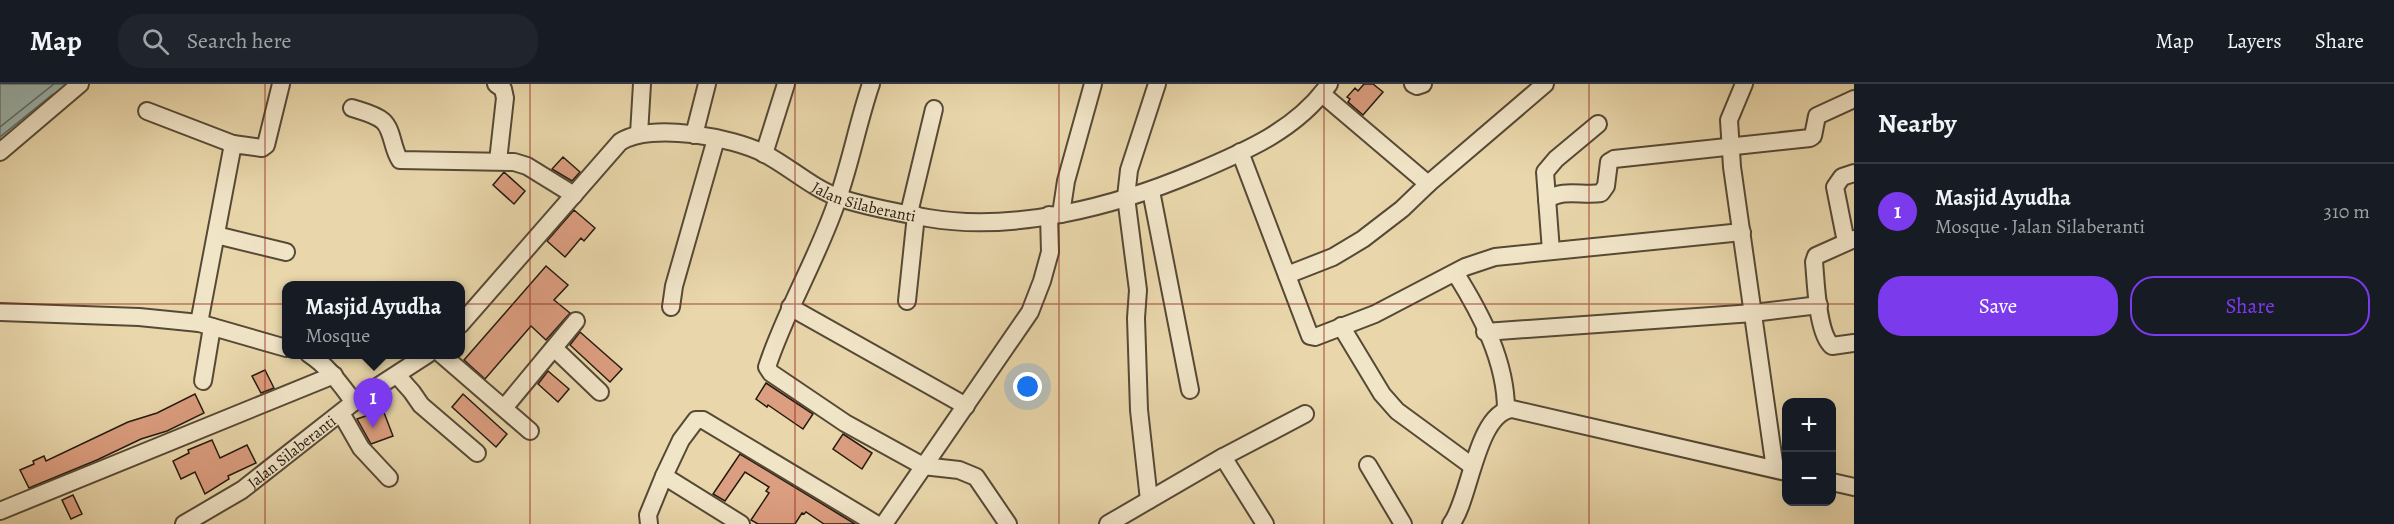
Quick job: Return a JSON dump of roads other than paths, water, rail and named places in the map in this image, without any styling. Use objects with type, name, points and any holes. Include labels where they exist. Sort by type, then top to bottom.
[{"type":"street","points":[[0,152],[80,84]]},
{"type":"street","points":[[147,111],[233,144],[262,148],[266,145],[281,84]]},
{"type":"street","points":[[496,84],[503,89],[505,98],[498,161]]},
{"type":"street","points":[[639,134],[642,84]]},
{"type":"street","points":[[694,135],[707,84]]},
{"type":"street","points":[[764,154],[786,84]]},
{"type":"street","points":[[871,84],[838,198],[819,246],[790,307],[767,367],[771,373],[845,423],[923,466],[959,470],[976,477],[1008,524]]},
{"type":"street","points":[[649,524],[648,515],[681,440],[696,420],[703,420],[882,524],[1030,312],[1042,281],[1050,252],[1055,214],[1093,84]]},
{"type":"street","points":[[1149,500],[1139,410],[1138,290],[1126,197],[1129,170],[1156,84]]},
{"type":"street","points":[[1413,84],[1417,86],[1423,84]]},
{"type":"street","points":[[1287,275],[1333,257],[1363,240],[1545,84]]},
{"type":"street","points":[[1451,524],[1458,514],[1472,466],[1484,438],[1499,414],[1512,409],[1780,470],[1753,313],[1731,146],[1729,120],[1744,84]]},
{"type":"street","points":[[1325,89],[1428,184]]},
{"type":"street","name":"Jalan Silaberanti","points":[[465,319],[620,142],[639,134],[674,132],[694,135],[716,139],[764,154],[838,198],[930,218],[996,223],[1055,214],[1151,191],[1240,152],[1285,129],[1325,89]]},
{"type":"street","points":[[1547,200],[1556,193],[1601,193],[1605,191],[1609,162],[1614,159],[1810,138],[1813,136],[1816,116],[1854,99]]},
{"type":"street","points":[[352,108],[382,121],[399,160],[514,162],[528,166],[574,195]]},
{"type":"street","points":[[907,301],[913,214],[934,109]]},
{"type":"street","points":[[1551,251],[1546,169],[1598,124]]},
{"type":"street","points":[[671,307],[674,286],[716,139]]},
{"type":"street","points":[[203,381],[206,325],[216,235],[233,144]]},
{"type":"street","points":[[1240,152],[1310,336],[1315,337],[1375,314],[1480,261],[1551,251],[1742,232]]},
{"type":"street","points":[[1854,172],[1842,177],[1835,187],[1850,240],[1816,256],[1815,259],[1819,305],[1828,342],[1832,346],[1854,343]]},
{"type":"street","points":[[1151,191],[1190,390]]},
{"type":"street","points":[[216,235],[286,252]]},
{"type":"street","points":[[1456,274],[1472,301],[1503,374],[1506,410]]},
{"type":"street","points":[[1485,332],[1753,313],[1819,305]]},
{"type":"street","points":[[790,307],[966,406]]},
{"type":"street","points":[[0,312],[139,316],[206,325],[282,347]]},
{"type":"street","points":[[504,408],[576,321]]},
{"type":"street","points":[[1341,326],[1382,394],[1397,411],[1472,466]]},
{"type":"street","points":[[554,348],[600,392]]},
{"type":"street","points":[[316,359],[334,375],[361,448],[389,478]]},
{"type":"street","name":"Jalan Silaberanti","points":[[184,524],[242,490],[347,408],[421,359]]},
{"type":"street","points":[[447,359],[530,431]]},
{"type":"street","points":[[0,511],[334,375]]},
{"type":"street","points":[[397,375],[421,405],[477,453]]},
{"type":"street","points":[[1117,522],[1149,500],[1223,457],[1305,414]]},
{"type":"street","points":[[1223,457],[1265,524]]},
{"type":"street","points":[[1368,465],[1403,524]]},
{"type":"street","points":[[664,476],[741,524]]},
{"type":"street","points":[[1836,483],[1854,487]]},
{"type":"water","points":[[0,84],[75,84],[0,145]]},
{"type":"place","name":"Masjid Ayudha","points":[[373,428]]}]
